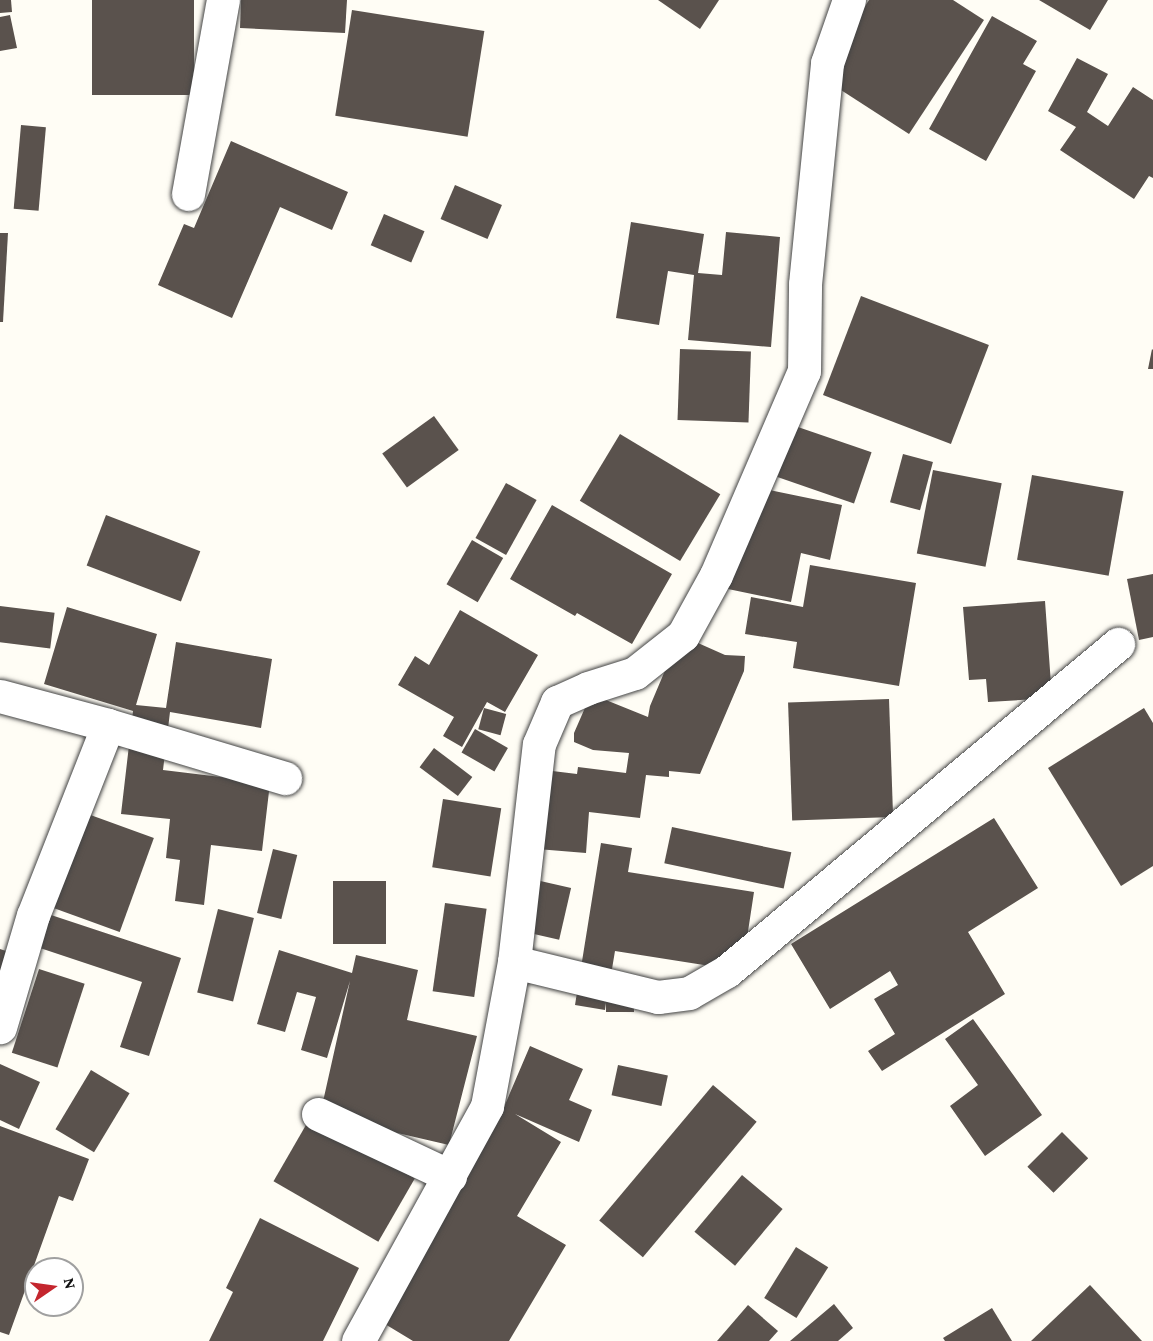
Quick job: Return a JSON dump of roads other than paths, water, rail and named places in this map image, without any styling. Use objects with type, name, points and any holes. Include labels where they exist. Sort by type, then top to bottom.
[{"type":"street","points":[[188,194],[223,0]]},
{"type":"street","points":[[358,1341],[487,1106],[514,962],[539,744],[557,702],[588,688],[635,673],[683,635],[716,575],[804,371],[805,284],[827,63],[849,0]]},
{"type":"street","points":[[514,962],[658,997],[689,993],[727,971],[1118,644]]},
{"type":"street","points":[[0,696],[108,725],[285,778]]},
{"type":"street","points":[[0,1027],[33,915],[108,725]]},
{"type":"street","points":[[318,1114],[450,1176]]}]
